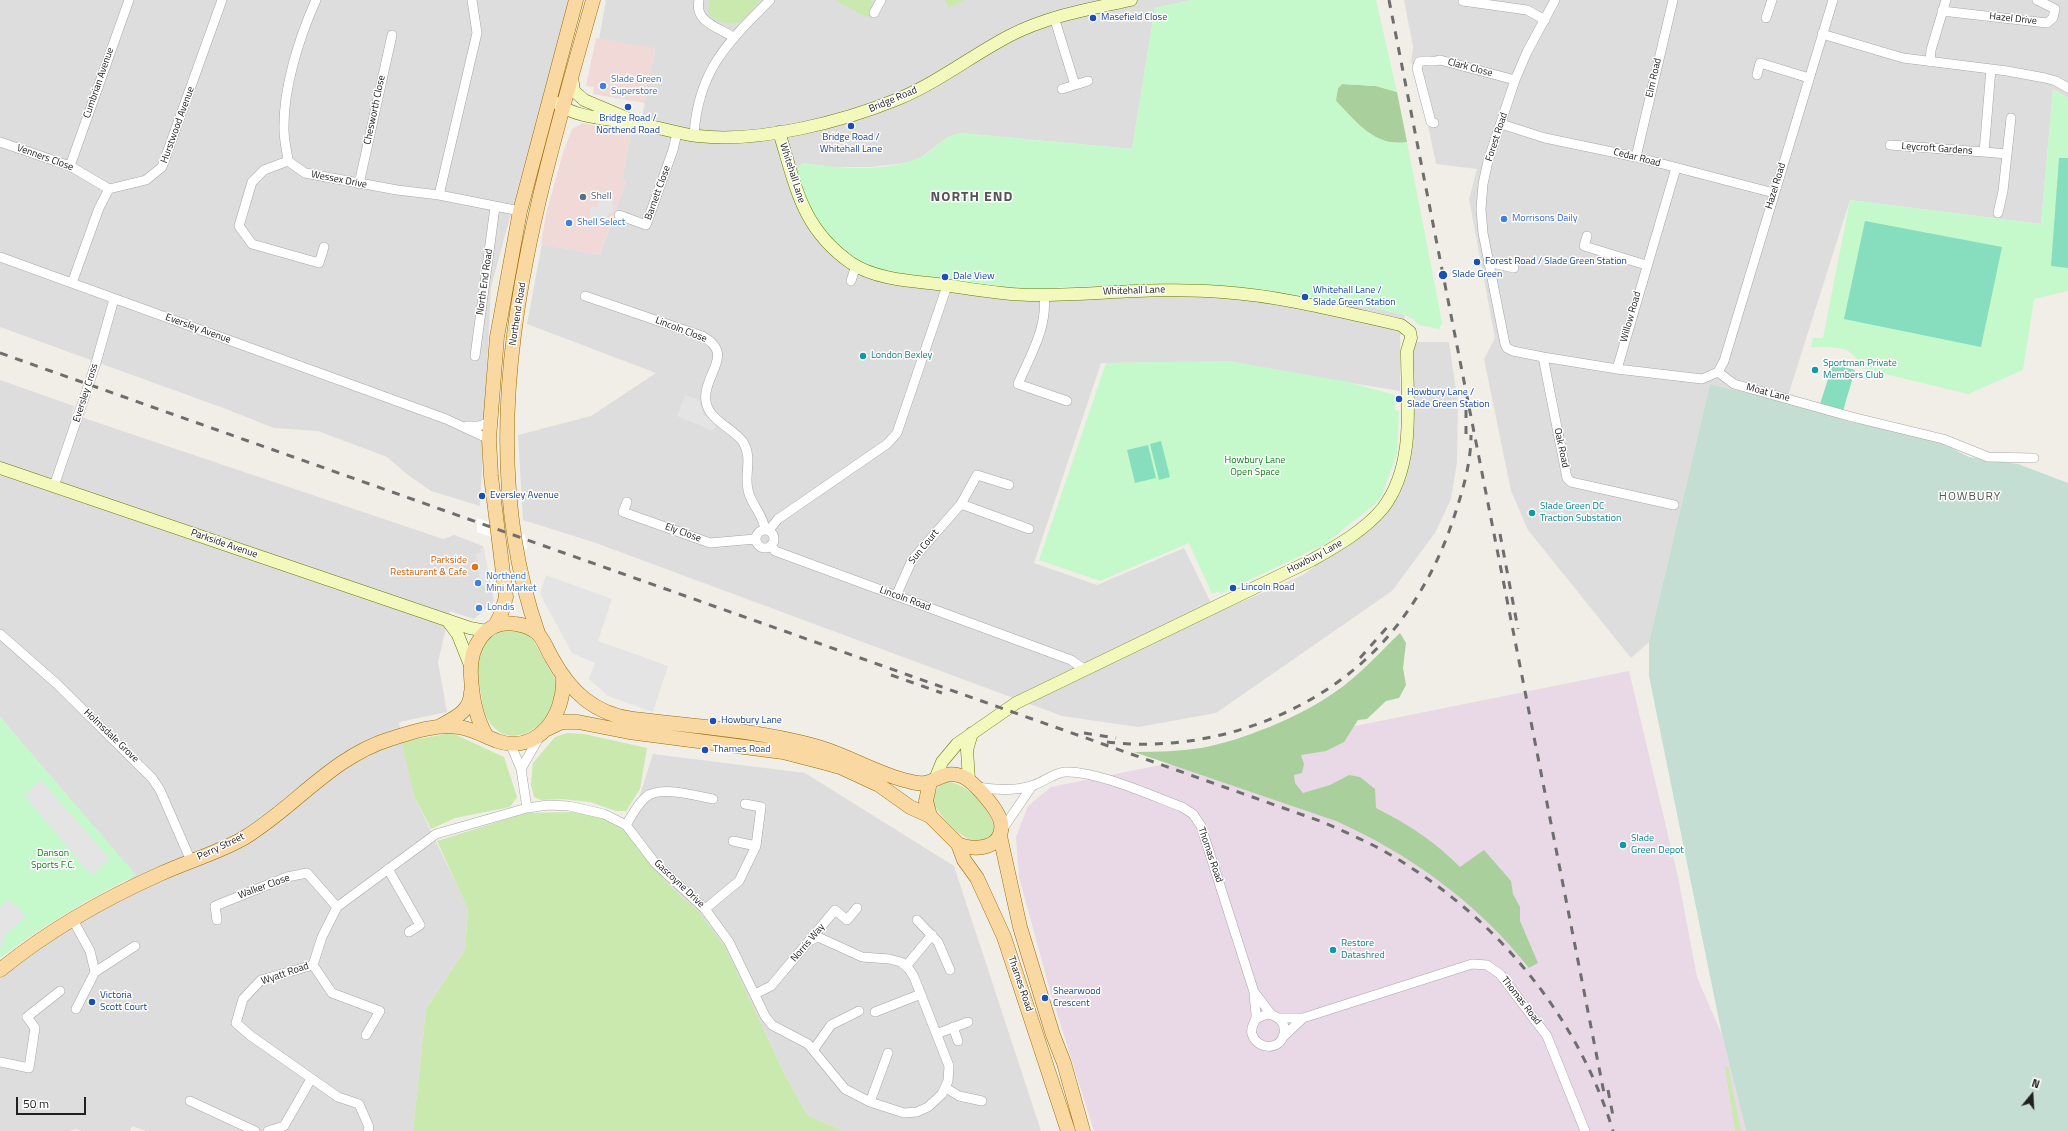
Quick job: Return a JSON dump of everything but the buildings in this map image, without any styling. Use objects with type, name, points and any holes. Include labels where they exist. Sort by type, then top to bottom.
[{"type":"main road","name":"Northend Road","points":[[490,628],[501,614],[506,597],[491,476],[489,439],[497,337],[520,211],[576,0]]},
{"type":"main road","name":"Northend Road","points":[[538,633],[522,582],[510,500],[506,451],[507,409],[512,346],[534,222],[563,108],[593,0]]},
{"type":"main road","points":[[486,735],[478,719],[471,685],[470,665],[473,650],[490,628],[509,623],[520,624],[538,633],[563,678],[583,699],[611,715],[628,719],[791,740],[836,752],[903,780],[920,784],[952,775],[961,776],[972,783]]},
{"type":"main road","points":[[543,732],[559,709],[563,696],[563,678]]},
{"type":"main road","name":"Perry Street","points":[[0,970],[45,937],[132,887],[191,861],[223,849],[265,825],[330,770],[351,757],[387,740],[440,726],[456,718],[467,708],[471,697],[471,685]]},
{"type":"main road","name":"Thames Road","points":[[486,735],[498,741],[510,743],[524,742],[562,722],[571,721],[629,732],[783,752],[859,775],[878,785],[910,807],[930,816],[958,844],[964,860],[977,878],[1004,937],[1068,1131]]},
{"type":"main road","name":"Perry Street","points":[[440,726],[460,727],[486,735]]},
{"type":"main road","points":[[930,816],[926,801],[933,780]]},
{"type":"main road","name":"Thames Road","points":[[972,783],[999,816],[1001,833],[1027,949],[1053,1035],[1064,1063],[1083,1131]]},
{"type":"main road","points":[[958,844],[964,847],[978,848],[991,844],[1001,833]]},
{"type":"street","name":"Cumbrian Avenue","points":[[70,166],[128,0]]},
{"type":"street","name":"Hurstwood Avenue","points":[[109,189],[146,180],[162,168],[222,0]]},
{"type":"street","points":[[316,0],[307,21],[294,64],[285,109],[284,131],[288,161],[264,170],[252,182],[239,226],[252,244],[319,263],[324,247]]},
{"type":"street","points":[[440,195],[476,33],[472,0]]},
{"type":"street","points":[[699,0],[698,10],[700,17],[707,23],[733,37]]},
{"type":"street","points":[[694,135],[695,114],[707,77],[733,37],[770,0]]},
{"type":"street","points":[[874,13],[881,0]]},
{"type":"street","name":"Bridge Road","points":[[563,108],[601,119],[639,124],[677,133],[694,135],[718,137],[779,132],[855,115],[899,99],[955,70],[1009,36],[1054,17],[1131,0]]},
{"type":"street","name":"Forest Road","points":[[1543,357],[1513,351],[1507,348],[1505,344],[1483,233],[1481,203],[1488,161],[1516,80],[1527,52],[1555,0]]},
{"type":"street","name":"Elm Road","points":[[1636,157],[1673,0]]},
{"type":"street","points":[[1766,18],[1772,0]]},
{"type":"street","name":"Hazel Road","points":[[1718,372],[1724,361],[1833,0]]},
{"type":"street","points":[[1930,62],[1931,50],[1946,0]]},
{"type":"street","name":"Hazel Drive","points":[[1942,11],[2047,23],[2053,18],[2055,9],[2037,0]]},
{"type":"street","points":[[1463,1],[1528,10],[1545,20]]},
{"type":"street","points":[[1054,17],[1075,85]]},
{"type":"street","points":[[1822,34],[1903,58],[1991,69],[2052,80],[2068,88]]},
{"type":"street","name":"Chesworth Close","points":[[359,184],[392,35]]},
{"type":"street","name":"Clark Close","points":[[1434,124],[1431,122],[1417,68],[1419,62],[1424,60],[1434,62],[1440,60],[1516,80]]},
{"type":"street","points":[[1757,75],[1760,63],[1809,78]]},
{"type":"street","name":"Leycroft Gardens","points":[[1984,152],[1991,69]]},
{"type":"street","name":"Bridge Road","points":[[572,77],[574,91],[584,100],[611,110],[639,124]]},
{"type":"street","points":[[1062,89],[1088,81]]},
{"type":"street","points":[[550,98],[563,108]]},
{"type":"street","points":[[1998,213],[2004,189],[2011,118]]},
{"type":"street","name":"Cedar Road","points":[[1501,124],[1544,138],[1636,157],[1774,193]]},
{"type":"street","name":"Whitehall Lane","points":[[779,132],[792,179],[801,205],[809,219],[831,246],[856,265],[867,271],[903,280],[1017,295],[1044,295],[1128,290],[1222,292],[1256,295],[1401,325],[1410,332]]},
{"type":"street","name":"Barnett Close","points":[[619,215],[646,225],[673,150],[677,133]]},
{"type":"street","name":"Venners Close","points":[[0,142],[70,166],[109,189]]},
{"type":"street","name":"Leycroft Gardens","points":[[1890,145],[2007,154]]},
{"type":"street","name":"Wessex Drive","points":[[288,161],[305,173],[359,184],[440,195],[520,211]]},
{"type":"street","name":"Willow Road","points":[[1617,369],[1646,265],[1676,168]]},
{"type":"street","points":[[72,283],[99,208],[109,189]]},
{"type":"street","name":"North End Road","points":[[475,356],[495,207]]},
{"type":"street","points":[[1584,245],[1646,265]]},
{"type":"street","name":"Eversley Avenue","points":[[0,257],[463,426],[489,439]]},
{"type":"street","points":[[1488,262],[1514,268]]},
{"type":"street","points":[[851,281],[856,265]]},
{"type":"street","points":[[755,539],[757,534],[767,530],[778,519],[887,444],[897,433],[947,286]]},
{"type":"street","points":[[1044,295],[1046,308],[1044,323],[1018,384],[1067,401]]},
{"type":"street","name":"Lincoln Close","points":[[585,296],[702,336],[715,346],[719,356],[706,393],[706,402],[715,418],[743,442],[749,462],[747,481],[748,491],[763,518],[767,530]]},
{"type":"street","name":"Eversley Cross","points":[[54,486],[94,370],[114,299]]},
{"type":"street","name":"Howbury Lane","points":[[933,780],[942,762],[957,744],[1016,703],[1312,560],[1344,542],[1382,509],[1394,490],[1403,463],[1406,445],[1408,351],[1411,338],[1410,332]]},
{"type":"street","points":[[1543,357],[1617,369],[1702,379],[1718,372]]},
{"type":"street","name":"Oak Road","points":[[1543,357],[1567,478],[1571,482],[1674,505]]},
{"type":"street","name":"Moat Lane","points":[[1718,372],[1734,384],[1852,417],[1943,440],[1988,457],[2034,458]]},
{"type":"street","name":"Eversley Avenue","points":[[463,426],[479,426],[490,422]]},
{"type":"street","name":"Parkside Avenue","points":[[0,468],[447,620],[490,628]]},
{"type":"street","name":"Sun Court","points":[[896,596],[912,560],[960,504],[977,475],[1009,485]]},
{"type":"street","name":"Ely Close","points":[[627,502],[623,512],[710,543],[755,539]]},
{"type":"street","points":[[960,504],[1029,529]]},
{"type":"street","points":[[767,530],[774,537],[772,545]]},
{"type":"street","name":"Lincoln Road","points":[[755,539],[760,547],[766,548],[772,545],[775,551],[1070,660],[1084,669]]},
{"type":"street","points":[[447,620],[458,635],[470,665]]},
{"type":"street","name":"Holmsdale Grove","points":[[0,634],[57,684],[152,778],[160,790],[191,861]]},
{"type":"street","points":[[521,769],[543,732]]},
{"type":"street","points":[[972,733],[967,750],[972,783]]},
{"type":"street","points":[[510,743],[521,769],[527,808]]},
{"type":"street","name":"Thomas Road","points":[[972,783],[997,790],[1032,786],[1056,774],[1066,772],[1086,773],[1182,807],[1193,814],[1201,826],[1254,992],[1256,1019],[1252,1031],[1255,1041],[1260,1044],[1272,1046],[1281,1041],[1284,1036],[1304,1018]]},
{"type":"street","name":"Thomas Road","points":[[1001,833],[1032,786]]},
{"type":"street","points":[[626,825],[642,801],[655,792],[666,792],[713,799]]},
{"type":"street","points":[[706,909],[739,881],[756,846],[761,807],[745,804]]},
{"type":"street","name":"Gascoyne Drive","points":[[527,808],[559,805],[580,807],[604,814],[626,825],[655,863],[706,909],[728,942],[755,994]]},
{"type":"street","name":"Wyatt Road","points":[[368,1131],[369,1127],[359,1104],[338,1097],[311,1079],[236,1023],[243,998],[261,980],[313,965],[322,937],[337,907],[436,834],[527,808]]},
{"type":"street","points":[[733,841],[756,846]]},
{"type":"street","points":[[388,869],[420,925],[410,932]]},
{"type":"street","name":"Walker Close","points":[[217,920],[215,906],[287,877],[307,873],[337,907]]},
{"type":"street","name":"Norris Way","points":[[755,994],[771,986],[835,910],[848,920],[857,908]]},
{"type":"street","points":[[73,920],[90,951],[95,972]]},
{"type":"street","points":[[917,920],[938,942],[950,970]]},
{"type":"street","points":[[906,966],[932,935]]},
{"type":"street","points":[[755,994],[765,1016],[772,1024],[802,1039],[814,1049],[844,1089],[870,1102],[898,1112],[917,1112],[934,1103],[946,1088],[949,1066],[914,976],[906,966],[895,960],[862,956],[818,937],[811,940]]},
{"type":"street","points":[[76,1010],[95,972],[135,946]]},
{"type":"street","name":"Thomas Road","points":[[1256,1019],[1261,1015],[1304,1018],[1472,964],[1487,965],[1500,974],[1547,1036],[1585,1131]]},
{"type":"street","points":[[313,965],[332,993],[380,1011],[366,1035]]},
{"type":"street","points":[[0,1062],[29,1068],[35,1028],[27,1017],[60,991]]},
{"type":"street","name":"Thomas Road","points":[[1254,992],[1284,1027],[1284,1036]]},
{"type":"street","points":[[875,1012],[921,994]]},
{"type":"street","points":[[814,1049],[831,1025],[859,1011]]},
{"type":"street","points":[[936,1034],[968,1022]]},
{"type":"street","points":[[952,1027],[958,1041]]},
{"type":"street","points":[[870,1102],[888,1053]]},
{"type":"street","points":[[268,1131],[284,1126],[311,1079]]},
{"type":"street","points":[[946,1088],[960,1096],[982,1102]]},
{"type":"street","points":[[190,1101],[255,1131]]},
{"type":"shaded area","points":[[0,0],[569,0],[491,287],[480,506],[431,491],[408,475],[387,457],[318,431],[274,428],[226,409],[0,327]]},
{"type":"shaded area","points":[[606,0],[1191,0],[1155,8],[1132,149],[960,133],[948,137],[920,158],[905,163],[871,167],[830,167],[803,163],[947,278],[953,279],[955,282],[1041,290],[1096,286],[1185,285],[1371,307],[1405,315],[1400,337],[1400,391],[1225,362],[1101,363],[1034,563],[1097,585],[1184,548],[1216,613],[1303,575],[1329,556],[1377,515],[1401,467],[1408,342],[1449,342],[1458,404],[1457,462],[1451,499],[1435,533],[1392,591],[1216,713],[1138,727],[1062,716],[596,543],[523,520],[518,435],[591,416],[656,373],[527,324],[542,244],[600,255],[626,181],[622,179],[631,132],[639,133],[655,49],[599,39]]},
{"type":"shaded area","points":[[1404,0],[2068,0],[2068,98],[2053,89],[2041,224],[1850,200],[1786,402],[1710,384],[1649,642],[1631,658],[1528,530],[1511,491],[1484,359],[1495,338],[1469,199],[1477,169],[1436,164],[1420,86],[1416,70],[1411,62],[1413,47]]},
{"type":"shaded area","points":[[596,38],[655,48],[645,103],[593,94],[594,87],[586,86]]},
{"type":"shaded area","points":[[583,123],[631,132],[622,179],[626,181],[600,255],[541,244],[546,214],[563,153],[572,129]]},
{"type":"shaded area","points":[[599,196],[613,196],[613,213],[608,213],[608,222],[590,222],[590,207],[599,207]]},
{"type":"shaded area","points":[[0,380],[74,406],[72,414],[443,539],[454,535],[483,546],[494,601],[474,619],[450,611],[438,662],[447,712],[399,722],[414,796],[468,908],[465,950],[426,1009],[413,1131],[146,1131],[132,1126],[130,1131],[82,1131],[76,1129],[69,1131],[0,1131],[0,979],[135,875],[0,717]]},
{"type":"shaded area","points":[[685,395],[699,400],[703,414],[717,425],[713,431],[677,416]]},
{"type":"shaded area","points":[[480,548],[484,549],[490,584],[482,586],[476,562],[478,562],[476,554],[481,552]]},
{"type":"shaded area","points":[[546,575],[612,599],[598,641],[668,666],[653,712],[608,696],[589,679],[595,663],[572,653],[540,594]]},
{"type":"shaded area","points":[[1629,671],[1678,877],[1697,977],[1722,1035],[1746,1131],[1094,1131],[1051,994],[1019,877],[1016,837],[1028,806],[1051,787]]},
{"type":"shaded area","points":[[653,754],[805,773],[954,866],[1041,1131],[844,1131],[807,1115],[783,1071],[726,948],[699,912],[669,885],[628,832]]},
{"type":"shaded area","points":[[41,780],[110,859],[92,876],[24,795]]},
{"type":"shaded area","points":[[9,899],[26,916],[6,934],[0,951],[0,907]]},
{"type":"green space","points":[[710,0],[760,0],[745,18],[736,23],[728,23],[719,21],[710,15],[708,9]]},
{"type":"green space","points":[[835,0],[871,0],[873,8],[868,18]]},
{"type":"green space","points":[[945,0],[965,0],[949,8]]},
{"type":"green space","points":[[1191,0],[1376,0],[1397,92],[1376,86],[1342,84],[1338,88],[1336,101],[1359,124],[1376,137],[1385,141],[1396,143],[1407,142],[1442,323],[1439,329],[1419,325],[1413,319],[1405,315],[1371,307],[1321,303],[1185,285],[1062,287],[1041,290],[990,287],[955,282],[953,279],[947,278],[945,281],[876,271],[847,255],[822,230],[806,201],[796,170],[802,163],[846,168],[891,166],[919,158],[944,140],[954,134],[960,133],[1132,149],[1155,8]]},
{"type":"green space","points":[[1342,84],[1376,86],[1397,92],[1407,142],[1396,143],[1385,141],[1375,137],[1358,124],[1335,100],[1338,88]]},
{"type":"green space","points":[[2053,89],[2068,98],[2068,291],[2034,299],[2023,370],[1968,394],[1860,368],[1853,354],[1842,348],[1811,347],[1813,338],[1823,338],[1850,200],[2041,224]]},
{"type":"green space","points":[[2059,158],[2068,158],[2068,268],[2051,266]]},
{"type":"green space","points":[[1865,221],[2002,247],[1981,347],[1844,319]]},
{"type":"green space","name":"Howbury Lane Open Space","points":[[1229,361],[1348,382],[1395,395],[1395,410],[1399,411],[1397,453],[1382,495],[1375,504],[1325,544],[1220,594],[1219,591],[1212,594],[1189,543],[1100,581],[1039,560],[1106,363]]},
{"type":"green space","points":[[1833,364],[1855,370],[1843,411],[1820,404]]},
{"type":"green space","points":[[1710,384],[1786,402],[1851,422],[1883,427],[1937,441],[1969,457],[2018,464],[2068,483],[2068,1131],[1746,1131],[1722,1035],[1649,676],[1649,642]]},
{"type":"green space","points":[[1161,441],[1170,477],[1159,480],[1150,444]]},
{"type":"green space","points":[[1148,445],[1156,478],[1135,483],[1127,450]]},
{"type":"green space","points":[[515,629],[528,635],[533,640],[556,681],[557,692],[555,703],[550,713],[542,722],[528,732],[513,736],[499,732],[492,726],[487,718],[482,703],[478,676],[478,657],[481,646],[487,638],[498,632]]},
{"type":"green space","points":[[1400,633],[1406,643],[1403,668],[1406,685],[1399,698],[1386,701],[1367,719],[1358,720],[1344,742],[1326,751],[1301,755],[1304,764],[1302,773],[1294,775],[1295,783],[1303,793],[1330,785],[1349,775],[1360,777],[1375,789],[1376,808],[1420,834],[1450,857],[1460,867],[1484,850],[1511,881],[1513,894],[1520,907],[1520,921],[1538,963],[1529,968],[1488,923],[1442,883],[1416,865],[1363,834],[1336,821],[1134,752],[1184,750],[1217,745],[1252,734],[1289,718],[1306,710],[1344,686],[1361,672]]},
{"type":"green space","name":"Danson Sports F.C.","points":[[0,717],[136,875],[66,914],[32,935],[0,958]]},
{"type":"green space","points":[[452,733],[504,757],[517,797],[510,807],[455,818],[431,829],[414,796],[402,742]]},
{"type":"green space","points":[[567,733],[584,734],[647,748],[640,789],[626,811],[616,811],[590,802],[562,799],[541,800],[534,797],[531,785],[533,763],[555,737]]},
{"type":"green space","points":[[948,782],[964,787],[982,803],[991,817],[994,831],[992,837],[986,840],[976,841],[970,839],[950,825],[939,812],[932,800],[934,793],[937,788]]},
{"type":"green space","points":[[574,812],[602,818],[628,832],[669,885],[699,912],[726,948],[783,1071],[807,1115],[844,1131],[413,1131],[426,1009],[465,950],[468,909],[437,841],[526,813]]},
{"type":"green space","points":[[1728,1066],[1741,1131],[1735,1131],[1725,1067]]},
{"type":"pier","points":[[477,518],[525,535],[527,549],[477,532]]},
{"type":"railway","points":[[1389,0],[1605,1098]]},
{"type":"railway","points":[[0,353],[1320,821],[1365,841],[1397,858],[1442,889],[1475,917],[1506,947],[1534,980],[1559,1015],[1580,1052],[1599,1091],[1613,1131]]},
{"type":"railway","points":[[1466,410],[1466,442]]},
{"type":"railway","points":[[1107,742],[1141,744],[1176,743],[1211,737],[1245,728],[1277,716],[1309,701],[1338,682],[1365,660],[1394,630],[1407,612],[1429,576],[1439,556],[1454,517],[1463,487],[1470,456],[1471,435]]},
{"type":"railway","points":[[1500,534],[1518,629]]},
{"type":"railway","points":[[1360,658],[1390,624]]},
{"type":"railway","points":[[891,675],[942,693]]},
{"type":"railway","points":[[1084,733],[1116,738]]},
{"type":"railway","points":[[1608,1090],[1614,1121]]},
{"type":"place","name":"Masefield Close","points":[[1093,18]]},
{"type":"place","name":"Slade Green Superstore","points":[[603,86]]},
{"type":"place","name":"Bridge Road / Northend Road","points":[[628,107]]},
{"type":"place","name":"Bridge Road / Whitehall Lane","points":[[851,126]]},
{"type":"place","name":"Shell","points":[[583,197]]},
{"type":"place","name":"Morrisons Daily","points":[[1504,219]]},
{"type":"place","name":"Shell Select","points":[[569,223]]},
{"type":"place","name":"Forest Road / Slade Green Station","points":[[1477,262]]},
{"type":"place","name":"Slade Green","points":[[1443,275]]},
{"type":"place","name":"Dale View","points":[[945,277]]},
{"type":"place","name":"Whitehall Lane / Slade Green Station","points":[[1305,297]]},
{"type":"place","name":"London Bexley","points":[[863,356]]},
{"type":"place","name":"Sportman Private Members Club","points":[[1815,370]]},
{"type":"place","name":"Howbury Lane / Slade Green Station","points":[[1399,399]]},
{"type":"place","name":"Eversley Avenue","points":[[482,496]]},
{"type":"place","name":"Slade Green DC Traction Substation","points":[[1532,513]]},
{"type":"place","name":"Parkside Restaurant & Cafe","points":[[475,567]]},
{"type":"place","name":"Northend Mini Market","points":[[478,583]]},
{"type":"place","name":"Lincoln Road","points":[[1233,588]]},
{"type":"place","name":"Londis","points":[[479,608]]},
{"type":"place","name":"Howbury Lane","points":[[713,721]]},
{"type":"place","name":"Thames Road","points":[[705,750]]},
{"type":"place","name":"Slade Green Depot","points":[[1623,845]]},
{"type":"place","name":"Restore Datashred","points":[[1333,950]]},
{"type":"place","name":"Shearwood Crescent","points":[[1045,998]]},
{"type":"place","name":"Victoria Scott Court","points":[[92,1002]]},
{"type":"district","name":"NORTH END","points":[[972,198]]},
{"type":"district","name":"HOWBURY","points":[[1970,497]]}]
